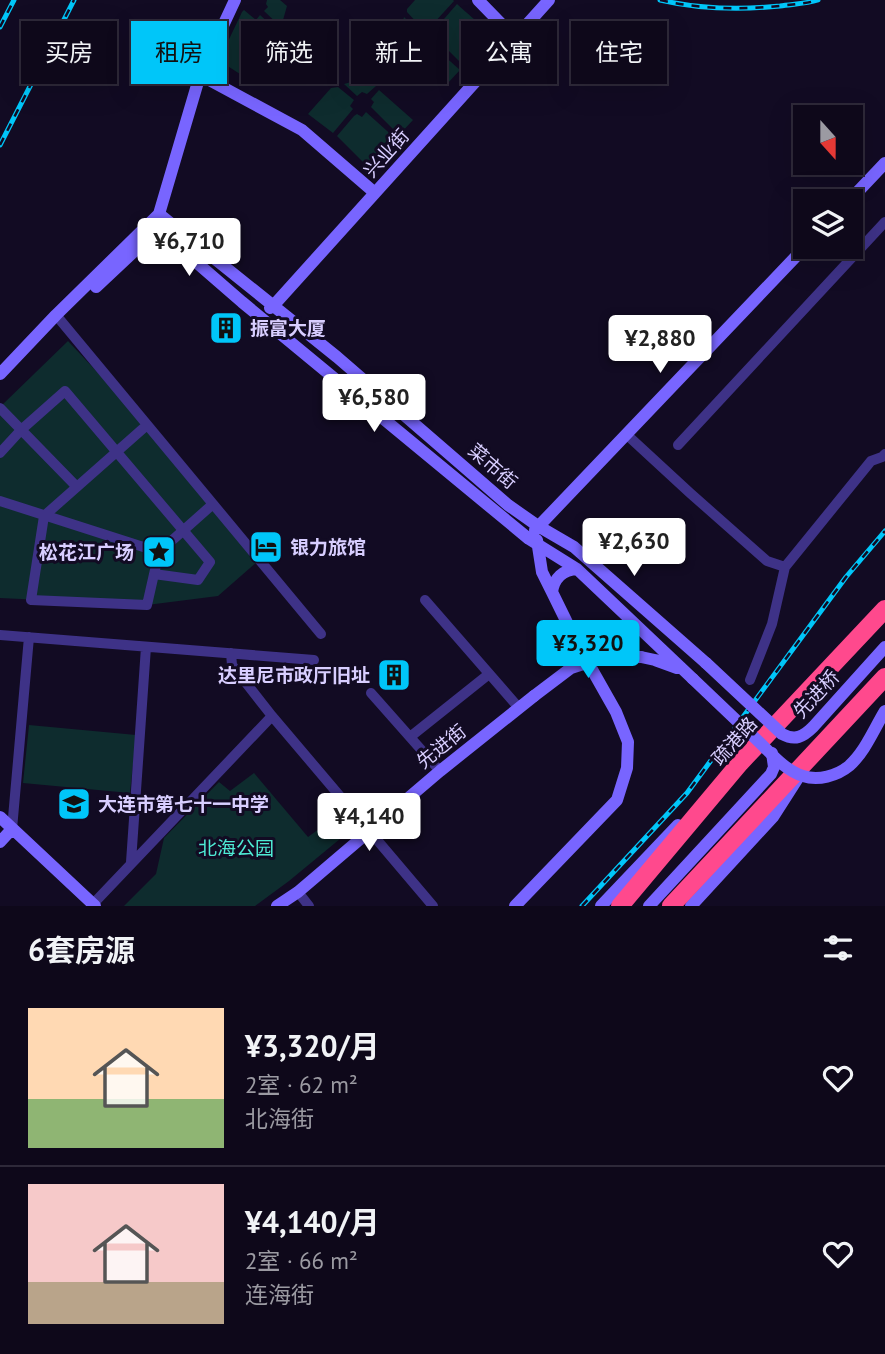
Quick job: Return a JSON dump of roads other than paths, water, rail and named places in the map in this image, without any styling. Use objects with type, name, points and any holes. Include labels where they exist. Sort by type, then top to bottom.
[{"type":"highway","name":"疏港路","points":[[620,906],[740,763],[885,609]]},
{"type":"highway","points":[[681,902],[811,755],[885,677]]},
{"type":"main road","points":[[225,21],[235,0]]},
{"type":"main road","points":[[478,0],[498,21]]},
{"type":"main road","name":"兴业街","points":[[532,21],[550,0]]},
{"type":"main road","points":[[0,374],[156,222],[197,84]]},
{"type":"main road","points":[[217,84],[302,130],[375,193]]},
{"type":"main road","name":"兴业街","points":[[274,305],[475,84]]},
{"type":"main road","points":[[860,189],[885,163]]},
{"type":"main road","points":[[156,222],[242,302],[533,542],[577,569],[784,766],[804,777],[827,776],[839,772],[856,757],[885,711]]},
{"type":"main road","name":"菜市街","points":[[156,222],[274,305],[508,505],[574,547],[706,663]]},
{"type":"main road","points":[[515,906],[617,800],[627,768],[628,742],[616,712],[577,643],[542,572],[533,542],[538,526],[794,259]]},
{"type":"main road","points":[[242,302],[264,311],[274,305]]},
{"type":"main road","points":[[0,384],[58,318]]},
{"type":"main road","points":[[552,592],[557,578],[569,570],[577,569]]},
{"type":"main road","name":"先进桥","points":[[706,663],[782,734],[794,738],[801,737],[813,727],[885,647]]},
{"type":"main road","name":"先进街","points":[[277,906],[298,892],[440,771],[571,668],[602,658],[641,657],[671,665],[690,676]]},
{"type":"main road","points":[[649,906],[771,774],[774,767],[772,753]]},
{"type":"main road","points":[[601,906],[740,763]]},
{"type":"main road","points":[[0,817],[93,905]]},
{"type":"main road","points":[[0,842],[12,829]]},
{"type":"street","points":[[678,445],[885,222]]},
{"type":"street","points":[[58,318],[324,637]]},
{"type":"street","points":[[0,453],[21,430],[65,391],[210,562],[198,580],[154,574]]},
{"type":"street","points":[[0,408],[76,486]]},
{"type":"street","points":[[147,425],[44,516],[31,600],[147,605],[159,552],[213,504]]},
{"type":"street","points":[[626,434],[767,561],[785,567]]},
{"type":"street","points":[[750,680],[772,624],[785,567],[871,461],[885,454]]},
{"type":"street","points":[[0,501],[159,552]]},
{"type":"street","points":[[425,600],[519,708]]},
{"type":"street","points":[[0,635],[314,660]]},
{"type":"street","points":[[12,829],[29,637]]},
{"type":"street","points":[[131,862],[146,647]]},
{"type":"street","points":[[231,653],[232,665],[272,716],[433,906]]},
{"type":"street","points":[[410,737],[489,674]]},
{"type":"street","points":[[371,693],[440,771]]},
{"type":"street","points":[[93,905],[272,716]]},
{"type":"street","points":[[298,892],[309,906]]},
{"type":"railway","points":[[0,27],[14,0]]},
{"type":"railway","points":[[0,145],[74,0]]},
{"type":"railway","points":[[660,0],[705,7],[735,8],[780,6],[818,0]]},
{"type":"railway","points":[[582,906],[687,793],[846,577],[885,531]]},
{"type":"place","name":"振富大厦","points":[[226,328]]},
{"type":"place","name":"银力旅馆","points":[[266,547]]},
{"type":"place","name":"松花江广场","points":[[159,552]]},
{"type":"place","name":"达里尼市政厅旧址","points":[[394,675]]},
{"type":"place","name":"大连市第七十一中学","points":[[74,804]]},
{"type":"park label","name":"北海公园","points":[[236,848]]}]
